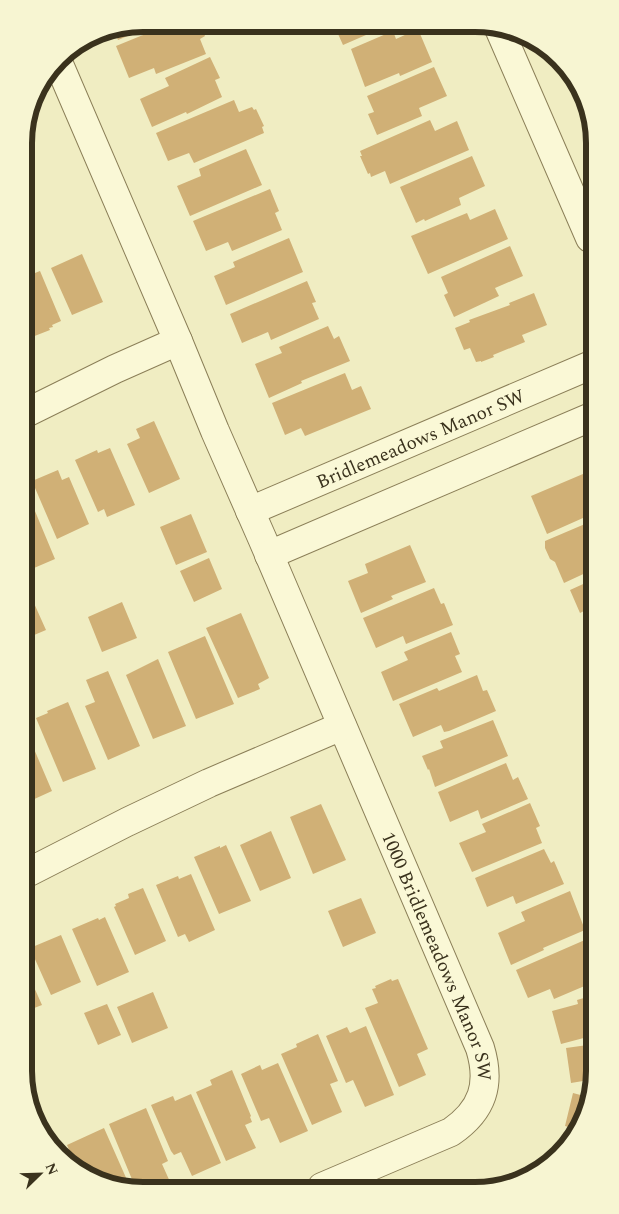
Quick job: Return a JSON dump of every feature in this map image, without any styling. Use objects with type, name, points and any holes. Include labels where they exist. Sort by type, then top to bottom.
[{"type":"street","points":[[502,36],[586,229]]},
{"type":"street","name":"1000 Bridlemeadows Manor SW","points":[[61,69],[480,1048],[484,1062],[486,1077],[484,1091],[472,1114],[452,1132],[334,1182]]},
{"type":"street","points":[[33,410],[178,341]]},
{"type":"street","name":"Bridlemeadows Manor SW","points":[[250,511],[586,367]]},
{"type":"street","points":[[266,547],[586,419]]},
{"type":"street","points":[[32,870],[209,783],[342,726]]},
{"type":"building","points":[[337,32],[372,32],[343,45]]},
{"type":"building","points":[[390,32],[393,32],[396,39],[411,32],[419,32],[432,62],[400,76],[399,73],[365,87],[351,49]]},
{"type":"building","points":[[134,33],[118,40],[116,36]]},
{"type":"building","points":[[148,33],[204,33],[205,36],[200,39],[206,54],[156,74],[154,68],[129,78],[116,46]]},
{"type":"building","points":[[210,57],[220,78],[215,80],[222,97],[187,114],[186,112],[152,127],[140,99],[169,86],[165,78]]},
{"type":"building","points":[[434,67],[447,96],[419,108],[422,116],[377,135],[368,114],[374,112],[367,96]]},
{"type":"building","points":[[234,100],[239,112],[252,107],[254,110],[256,109],[264,126],[262,127],[264,133],[194,163],[189,153],[168,161],[156,133]]},
{"type":"building","points":[[430,120],[435,131],[457,121],[469,150],[390,184],[385,171],[371,177],[370,173],[368,174],[360,156],[362,156],[360,151]]},
{"type":"building","points":[[246,149],[262,185],[190,216],[177,186],[201,176],[199,169]]},
{"type":"building","points":[[472,156],[485,186],[459,198],[461,205],[416,223],[400,187]]},
{"type":"building","points":[[270,189],[279,211],[275,213],[282,230],[232,251],[228,242],[206,251],[193,221]]},
{"type":"building","points":[[495,209],[508,239],[428,274],[411,236],[467,213],[470,220]]},
{"type":"building","points":[[289,238],[303,272],[226,305],[214,276],[235,267],[233,262]]},
{"type":"building","points":[[510,246],[523,276],[495,288],[499,296],[454,317],[444,295],[448,293],[441,277]]},
{"type":"building","points":[[82,254],[103,302],[72,315],[51,268]]},
{"type":"building","points":[[40,271],[61,321],[52,325],[53,327],[49,328],[50,330],[33,337],[33,274]]},
{"type":"building","points":[[307,281],[316,302],[312,303],[319,319],[271,340],[268,332],[242,343],[230,314]]},
{"type":"building","points":[[534,293],[547,325],[522,335],[525,342],[481,362],[476,362],[470,348],[464,350],[455,328],[470,322],[469,320],[510,305],[509,303]]},
{"type":"building","points":[[328,326],[334,339],[339,336],[350,361],[301,381],[302,383],[269,398],[255,364],[282,353],[279,347]]},
{"type":"building","points":[[345,373],[352,390],[361,386],[371,409],[305,436],[301,428],[285,435],[272,403]]},
{"type":"building","points":[[154,421],[180,479],[149,493],[127,444],[140,438],[136,429]]},
{"type":"building","points":[[110,448],[135,505],[107,517],[104,509],[98,512],[75,460],[97,450],[98,453]]},
{"type":"building","points":[[58,470],[62,480],[69,477],[89,524],[57,539],[33,481]]},
{"type":"building","points":[[583,474],[586,479],[586,517],[547,534],[531,496]]},
{"type":"building","points":[[33,505],[55,559],[33,569]]},
{"type":"building","points":[[191,514],[207,552],[176,565],[160,527]]},
{"type":"building","points":[[586,524],[586,573],[564,583],[555,562],[550,559],[545,548],[545,541]]},
{"type":"building","points":[[410,545],[426,582],[391,596],[393,599],[361,613],[348,581],[368,573],[365,564]]},
{"type":"building","points":[[209,558],[222,589],[194,602],[180,571]]},
{"type":"building","points":[[586,583],[586,616],[584,611],[580,613],[570,590]]},
{"type":"building","points":[[434,588],[441,604],[444,603],[453,625],[406,644],[403,636],[376,648],[363,618]]},
{"type":"building","points":[[33,601],[46,630],[32,636]]},
{"type":"building","points":[[122,602],[137,638],[102,652],[88,617]]},
{"type":"building","points":[[241,613],[269,678],[258,684],[260,689],[238,698],[206,628]]},
{"type":"building","points":[[451,632],[460,654],[455,656],[462,672],[393,701],[381,672],[408,660],[404,652]]},
{"type":"building","points":[[205,636],[234,704],[196,719],[168,652]]},
{"type":"building","points":[[158,659],[186,726],[153,739],[126,675]]},
{"type":"building","points":[[108,671],[140,746],[108,760],[85,706],[95,702],[86,680]]},
{"type":"building","points":[[477,675],[483,691],[487,690],[496,711],[449,731],[444,732],[441,725],[413,737],[399,704],[437,688],[439,691]]},
{"type":"building","points":[[68,702],[96,769],[63,782],[36,718]]},
{"type":"building","points":[[493,720],[508,756],[435,787],[422,756],[443,748],[440,741]]},
{"type":"building","points":[[32,745],[52,791],[32,800]]},
{"type":"building","points":[[506,763],[513,780],[518,777],[528,799],[481,819],[478,810],[450,822],[438,792]]},
{"type":"building","points":[[530,803],[540,826],[536,828],[542,843],[472,872],[459,843],[486,832],[482,824]]},
{"type":"building","points":[[321,804],[346,860],[313,874],[290,817]]},
{"type":"building","points":[[271,831],[291,878],[260,891],[240,845]]},
{"type":"building","points":[[226,845],[251,901],[219,914],[194,857]]},
{"type":"building","points":[[544,849],[551,863],[554,861],[564,884],[516,904],[513,896],[487,907],[475,878]]},
{"type":"building","points":[[191,874],[215,930],[189,942],[185,934],[178,937],[156,885],[178,876],[179,879]]},
{"type":"building","points":[[143,888],[166,941],[135,955],[114,907],[116,906],[115,904],[129,898],[128,894]]},
{"type":"building","points":[[570,891],[585,930],[543,948],[544,950],[511,965],[498,933],[525,921],[521,912]]},
{"type":"building","points":[[361,898],[376,933],[343,947],[328,911]]},
{"type":"building","points":[[105,917],[129,972],[97,986],[72,929]]},
{"type":"building","points":[[61,935],[81,982],[51,995],[32,953],[32,947]]},
{"type":"building","points":[[586,939],[586,985],[554,999],[550,989],[528,998],[516,970]]},
{"type":"building","points":[[391,979],[392,981],[398,979],[428,1049],[417,1054],[426,1075],[399,1087],[365,1008],[378,1003],[372,989]]},
{"type":"building","points":[[32,983],[42,1005],[32,1009]]},
{"type":"building","points":[[153,992],[168,1028],[132,1043],[117,1007]]},
{"type":"building","points":[[586,997],[586,1037],[561,1044],[552,1011],[578,1004],[577,1000]]},
{"type":"building","points":[[107,1004],[121,1035],[98,1045],[84,1013]]},
{"type":"building","points":[[366,1026],[394,1095],[365,1107],[353,1080],[346,1083],[326,1036],[347,1027],[350,1033]]},
{"type":"building","points":[[318,1034],[338,1081],[330,1084],[342,1112],[312,1125],[281,1054],[297,1047],[296,1044]]},
{"type":"building","points":[[586,1045],[586,1081],[571,1083],[566,1048]]},
{"type":"building","points":[[278,1063],[308,1131],[280,1143],[269,1118],[261,1121],[241,1074],[260,1065],[262,1070]]},
{"type":"building","points":[[232,1070],[251,1116],[252,1122],[245,1125],[256,1148],[226,1161],[196,1092],[212,1085],[210,1080]]},
{"type":"building","points":[[573,1093],[583,1096],[572,1126],[571,1128],[565,1126]]},
{"type":"building","points":[[191,1094],[221,1163],[192,1176],[181,1152],[174,1155],[171,1151],[151,1105],[173,1096],[175,1101]]},
{"type":"building","points":[[146,1108],[168,1161],[162,1164],[170,1182],[133,1181],[109,1124]]},
{"type":"building","points":[[104,1128],[127,1181],[115,1178],[88,1167],[71,1155],[67,1145]]},
{"type":"building","points":[[564,1132],[567,1133],[564,1138],[560,1142]]}]
